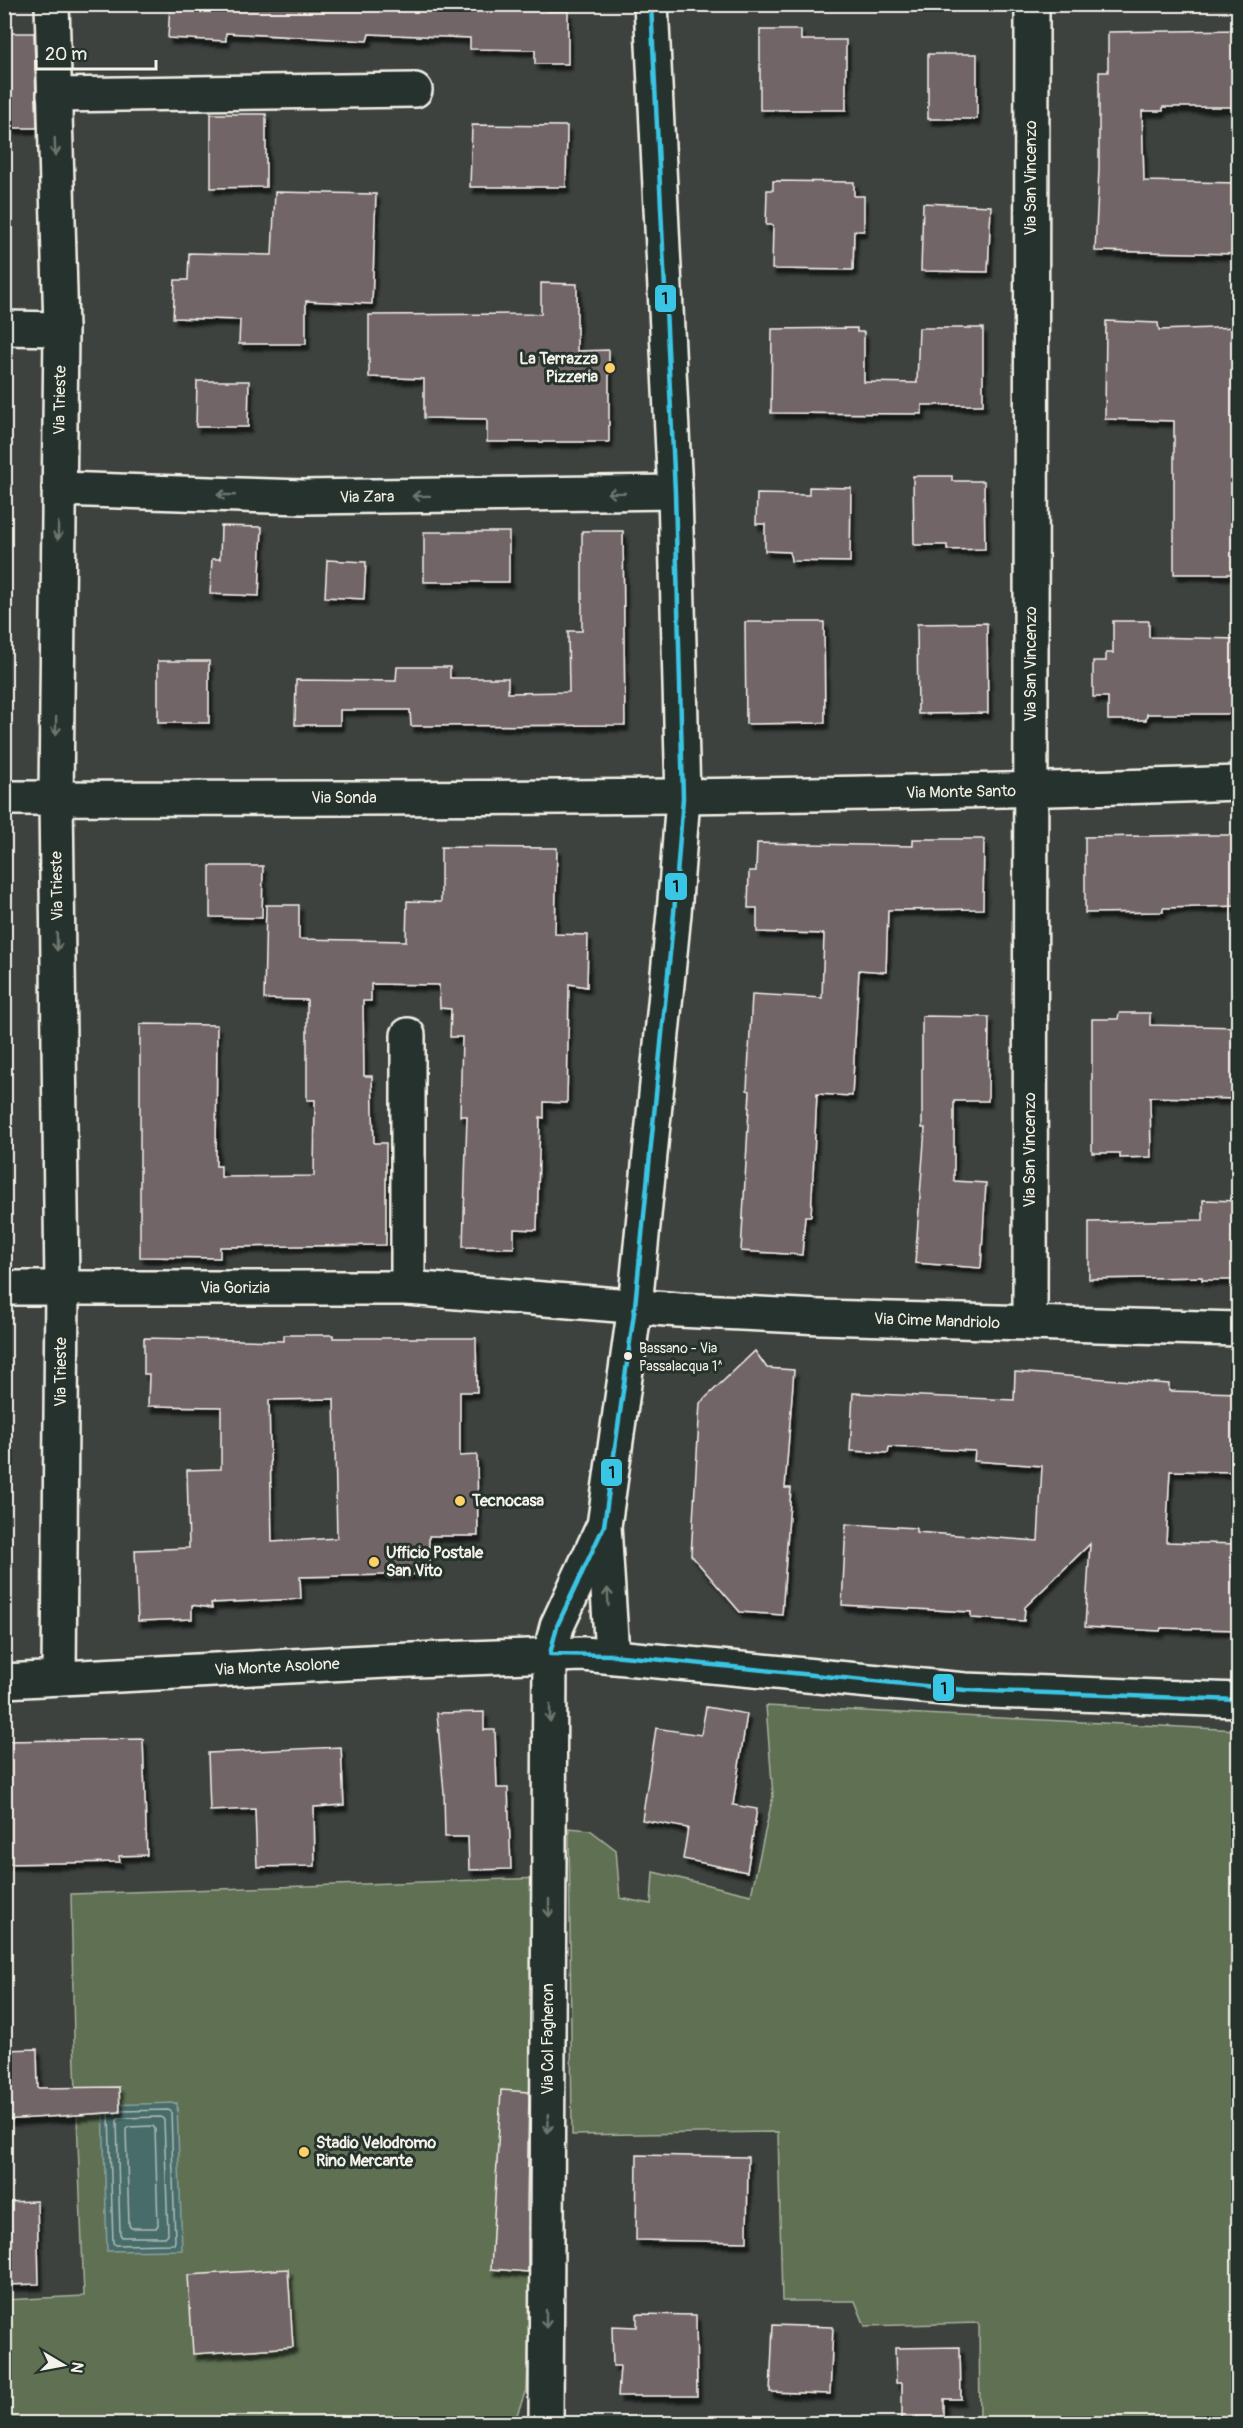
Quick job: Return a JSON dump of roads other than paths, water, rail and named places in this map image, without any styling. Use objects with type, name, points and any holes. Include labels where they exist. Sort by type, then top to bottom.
[{"type":"street","name":"Via Trieste","points":[[51,4],[61,329],[56,798],[62,1286],[59,1678]]},
{"type":"street","points":[[612,1655],[604,1526],[635,1306],[673,925],[682,798],[675,492],[651,4]]},
{"type":"street","name":"Via San Vincenzo","points":[[1030,1323],[1032,4]]},
{"type":"street","points":[[54,95],[415,90]]},
{"type":"street","points":[[4,328],[61,329]]},
{"type":"street","name":"Via Zara","points":[[59,489],[303,497],[675,492]]},
{"type":"street","name":"Via Monte Santo","points":[[682,798],[1031,791],[1239,783]]},
{"type":"street","name":"Via Sonda","points":[[4,798],[682,798]]},
{"type":"street","points":[[408,1035],[408,1287]]},
{"type":"street","name":"Via Gorizia","points":[[4,1288],[62,1286],[113,1289],[408,1287],[635,1306]]},
{"type":"street","name":"Via Cime Mandriolo","points":[[635,1306],[821,1317],[1239,1329]]},
{"type":"street","name":"Via Col Fagheron","points":[[546,2424],[550,1654],[557,1626],[604,1526]]},
{"type":"street","name":"Via Monte Asolone","points":[[4,1681],[550,1654],[612,1655],[965,1690],[1239,1700]]},
{"type":"water","points":[[177,2103],[182,2250],[107,2251],[103,2105]]},
{"type":"place","name":"La Terrazza Pizzeria","points":[[610,368]]},
{"type":"place","name":"Bassano - Via Passalacqua 1^","points":[[628,1356]]},
{"type":"place","name":"Tecnocasa","points":[[460,1501]]},
{"type":"place","name":"Ufficio Postale San Vito","points":[[374,1562]]},
{"type":"place","name":"Stadio Velodromo Rino Mercante","points":[[304,2152]]}]
